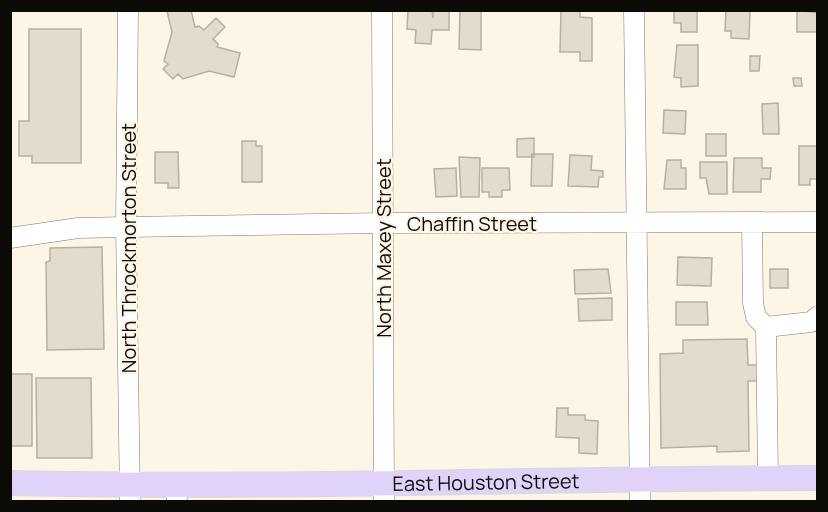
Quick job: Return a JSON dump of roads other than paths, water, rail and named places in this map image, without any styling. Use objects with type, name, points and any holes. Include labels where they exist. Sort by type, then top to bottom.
[{"type":"main road","name":"East Houston Street","points":[[10,483],[130,494],[384,493],[640,490],[768,478],[818,478]]},
{"type":"street","name":"North Throckmorton Street","points":[[128,10],[126,227],[130,494]]},
{"type":"street","name":"North Maxey Street","points":[[382,10],[384,493]]},
{"type":"street","points":[[634,10],[640,490]]},
{"type":"street","name":"Chaffin Street","points":[[10,238],[78,228],[126,227],[383,223],[818,222]]},
{"type":"street","points":[[752,223],[753,303],[756,317],[766,327],[768,478]]},
{"type":"street","points":[[766,327],[811,322],[818,316]]}]
